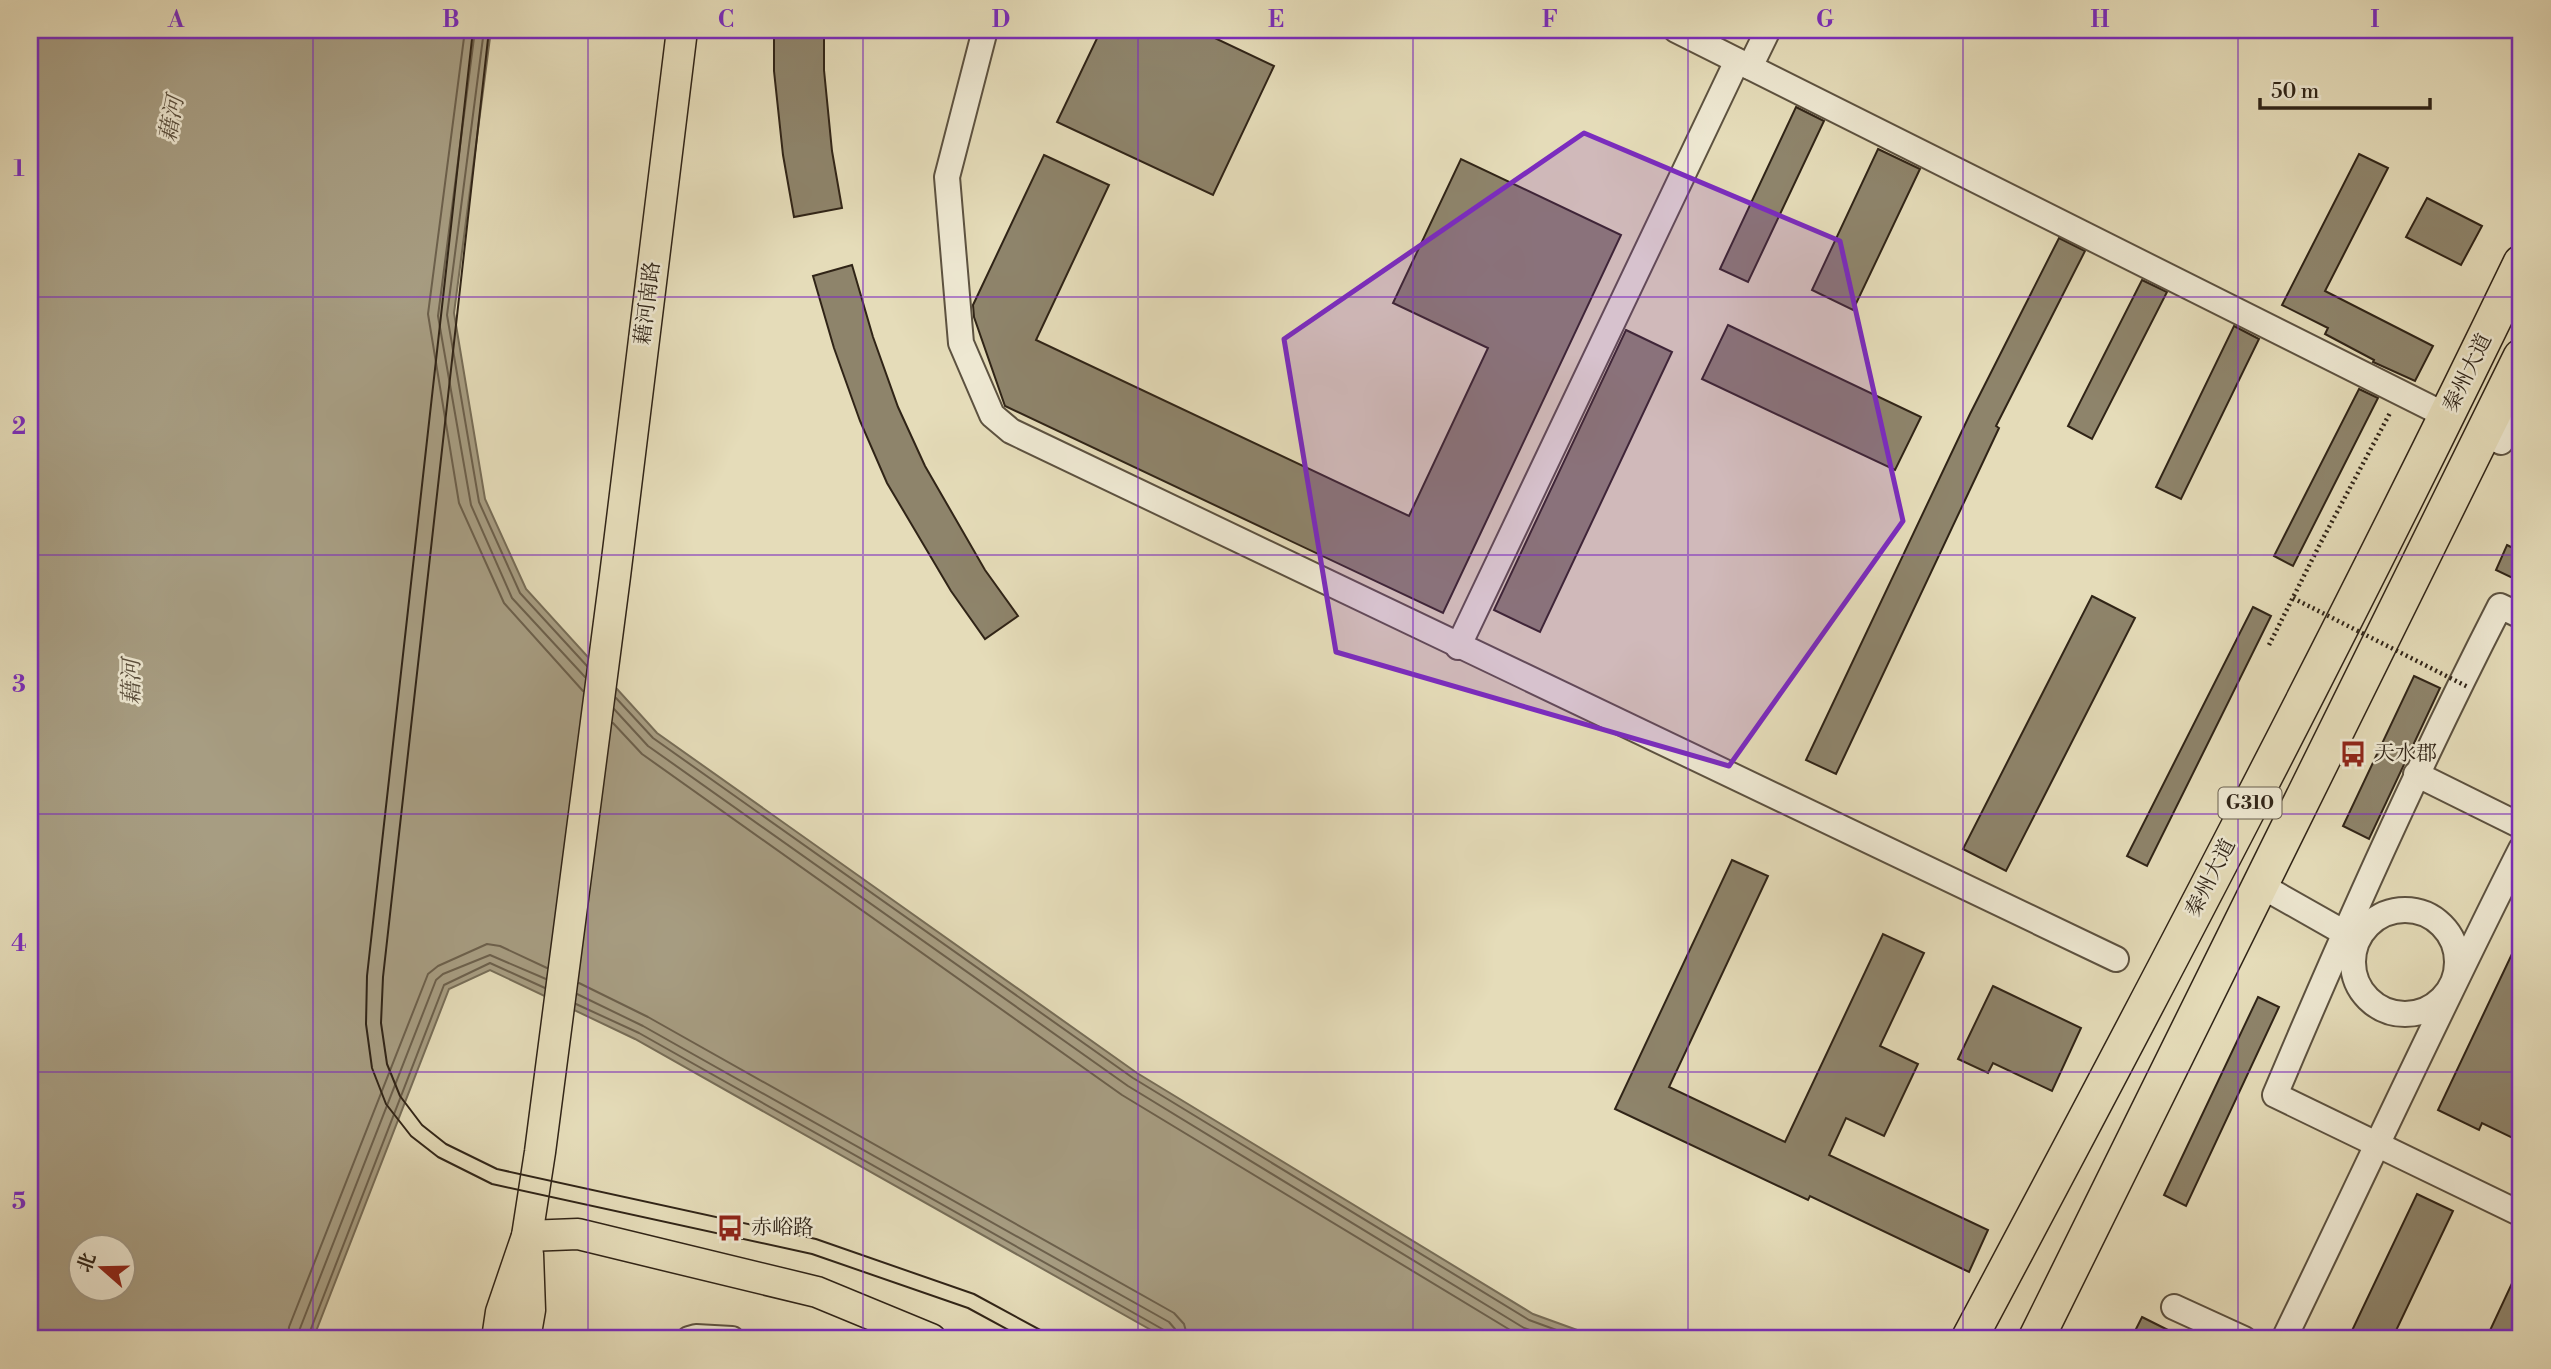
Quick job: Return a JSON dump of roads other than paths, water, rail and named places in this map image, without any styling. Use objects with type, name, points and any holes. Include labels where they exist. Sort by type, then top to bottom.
[{"type":"highway","name":"秦州大道","points":[[1969,1339],[2185,929],[2447,416],[2521,262]]},
{"type":"highway","name":"秦州大道","points":[[2036,1339],[2521,357]]},
{"type":"main road","name":"藉河南路","points":[[527,1236],[615,576],[682,30]]},
{"type":"main road","points":[[527,1236],[578,1234],[817,1292],[931,1339]]},
{"type":"main road","points":[[496,1339],[501,1312],[527,1236]]},
{"type":"main road","points":[[526,1339],[530,1310],[527,1236]]},
{"type":"street","points":[[985,30],[947,177],[961,343],[992,415],[1011,431],[1458,647],[2116,959]]},
{"type":"street","points":[[1676,30],[2447,416]]},
{"type":"street","points":[[1458,647],[1743,64],[1768,30]]},
{"type":"street","points":[[2482,432],[2501,442],[2521,399]]},
{"type":"street","points":[[2521,616],[2500,606],[2416,774],[2350,936],[2275,1095],[2521,1214]]},
{"type":"street","points":[[2416,774],[2521,826]]},
{"type":"street","points":[[2284,1339],[2452,984],[2521,849]]},
{"type":"street","points":[[2260,884],[2350,936],[2356,980],[2371,1002],[2383,1010],[2396,1014],[2423,1012],[2440,1000],[2452,984],[2456,971],[2454,944],[2448,932],[2427,914],[2400,910],[2387,913],[2350,936]]},
{"type":"street","points":[[2174,1307],[2244,1339]]},
{"type":"street","points":[[689,1339],[732,1339]]},
{"type":"water","name":"藉河","points":[[30,30],[491,30],[454,313],[485,499],[526,589],[657,733],[1137,1073],[1533,1314],[1602,1339],[1167,1339],[635,1039],[490,970],[449,989],[313,1339],[30,1339]]},
{"type":"tram line","points":[[473,30],[367,976],[366,1024],[372,1068],[386,1104],[411,1136],[438,1157],[492,1184],[812,1254],[968,1308],[1025,1339]]},
{"type":"tram line","points":[[489,30],[383,977],[381,1023],[387,1064],[400,1096],[422,1125],[446,1144],[497,1169],[816,1239],[974,1294],[1057,1339]]},
{"type":"place","name":"天水郡","points":[[2353,754]]},
{"type":"place","name":"赤峪路","points":[[730,1228]]}]
